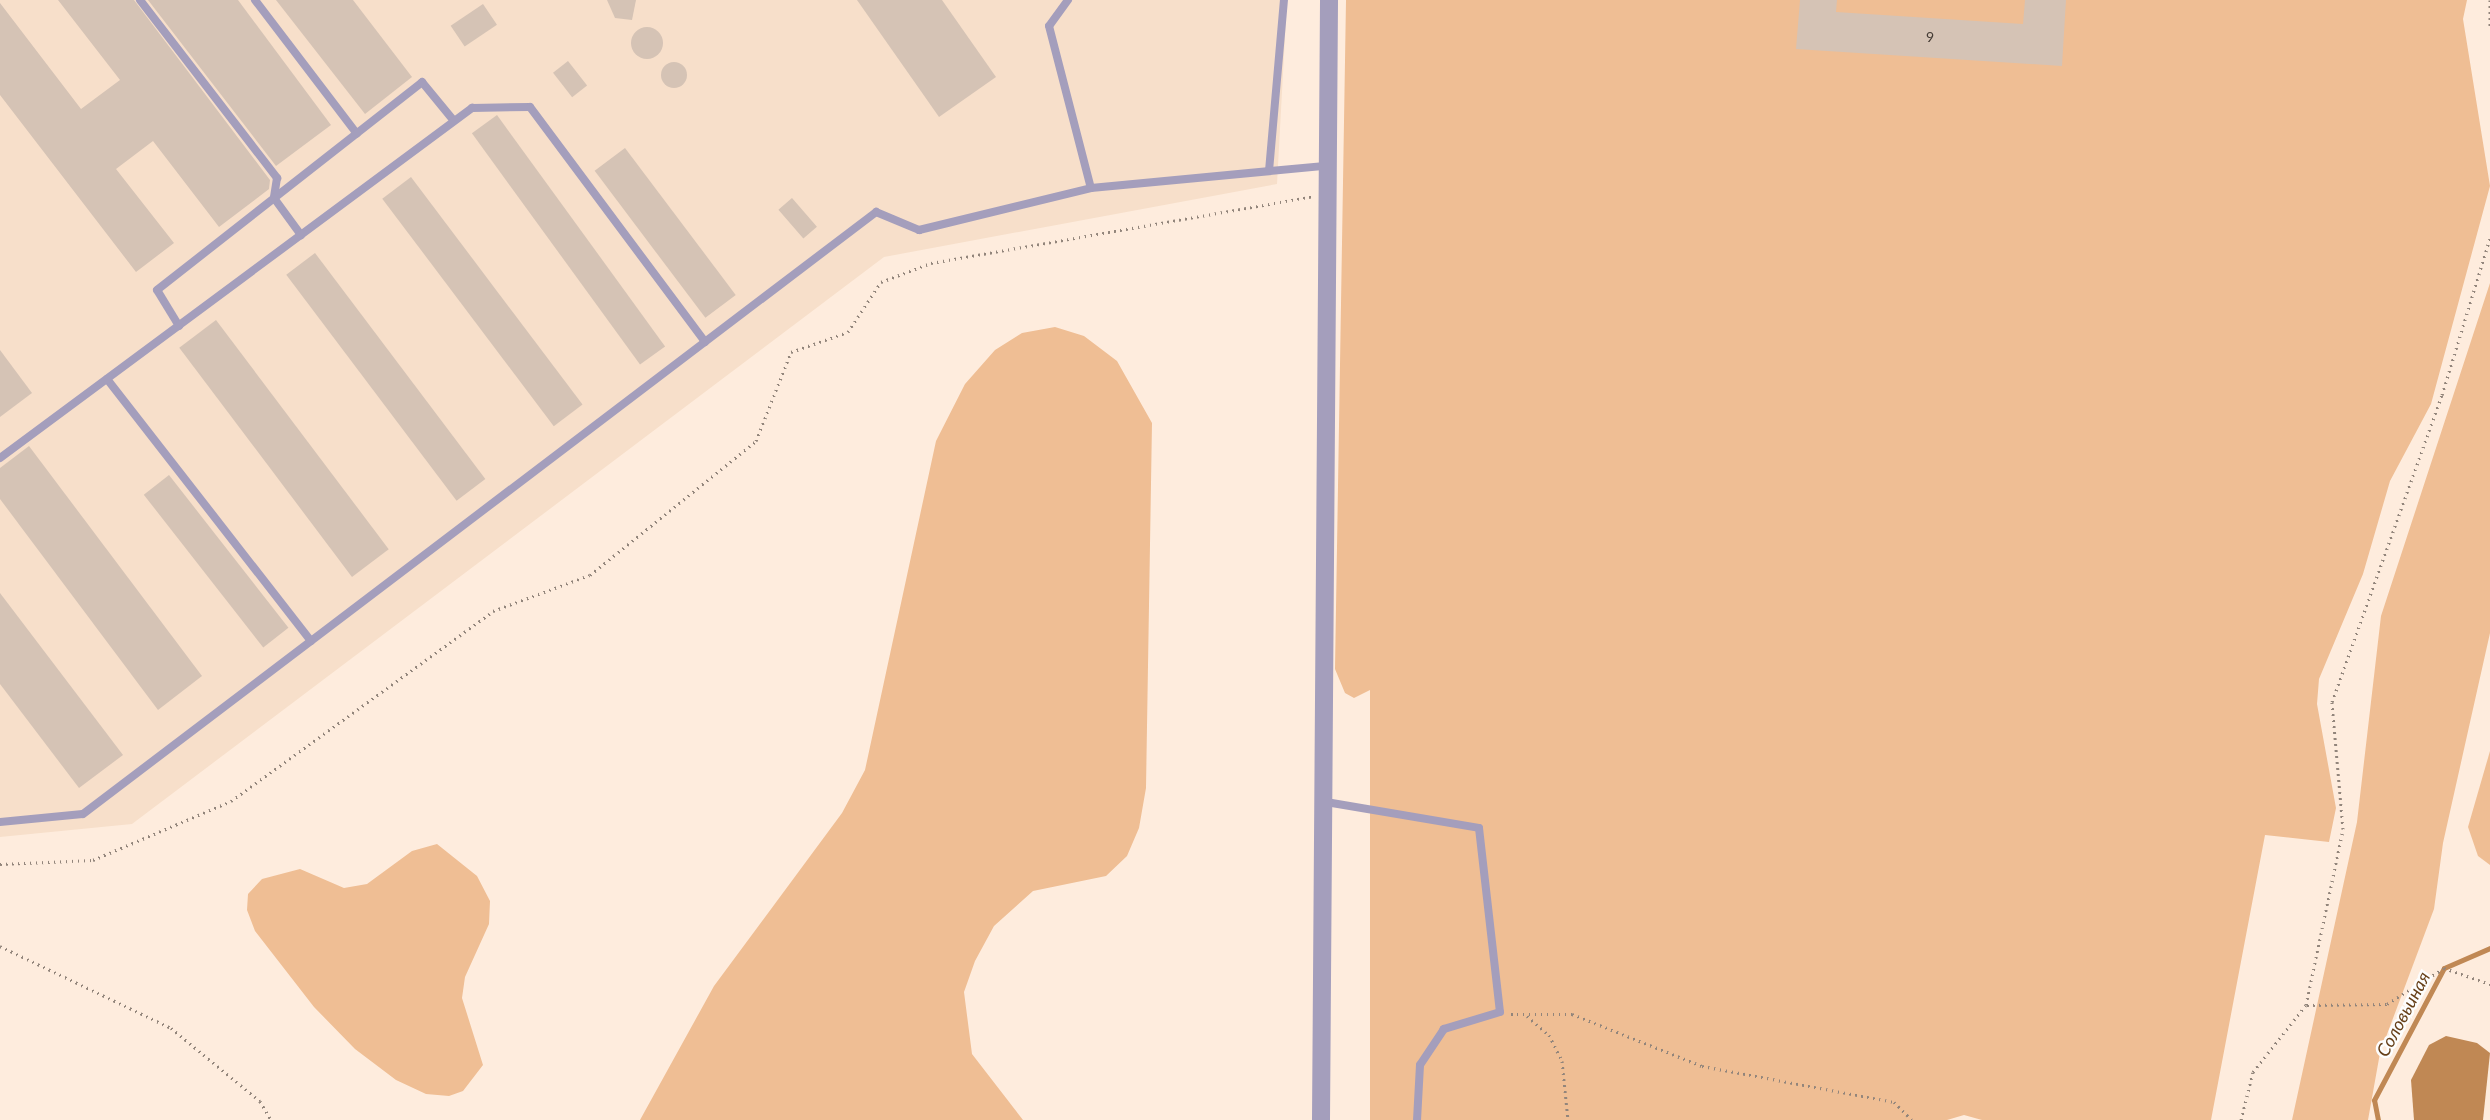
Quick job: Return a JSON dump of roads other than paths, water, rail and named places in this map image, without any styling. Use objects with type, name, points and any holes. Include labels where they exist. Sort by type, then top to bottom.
[{"type":"street","points":[[1321,1120],[1326,802],[1324,194],[1329,0]]},
{"type":"lane","points":[[140,0],[276,178],[274,198],[301,235]]},
{"type":"lane","points":[[255,0],[357,134]]},
{"type":"lane","points":[[1068,0],[1049,26],[1091,188]]},
{"type":"lane","points":[[1269,171],[1284,0]]},
{"type":"lane","points":[[178,326],[157,290],[422,82],[454,122]]},
{"type":"lane","points":[[0,459],[472,108],[530,107],[705,342]]},
{"type":"lane","points":[[0,822],[83,814],[876,212],[919,230],[1091,188],[1325,166]]},
{"type":"lane","points":[[107,379],[311,641]]},
{"type":"lane","points":[[1326,802],[1479,828],[1500,1012],[1444,1029],[1420,1065],[1417,1120]]},
{"type":"waterway","name":"Соловьиная","points":[[2378,1120],[2374,1100],[2444,968],[2490,948]]}]
